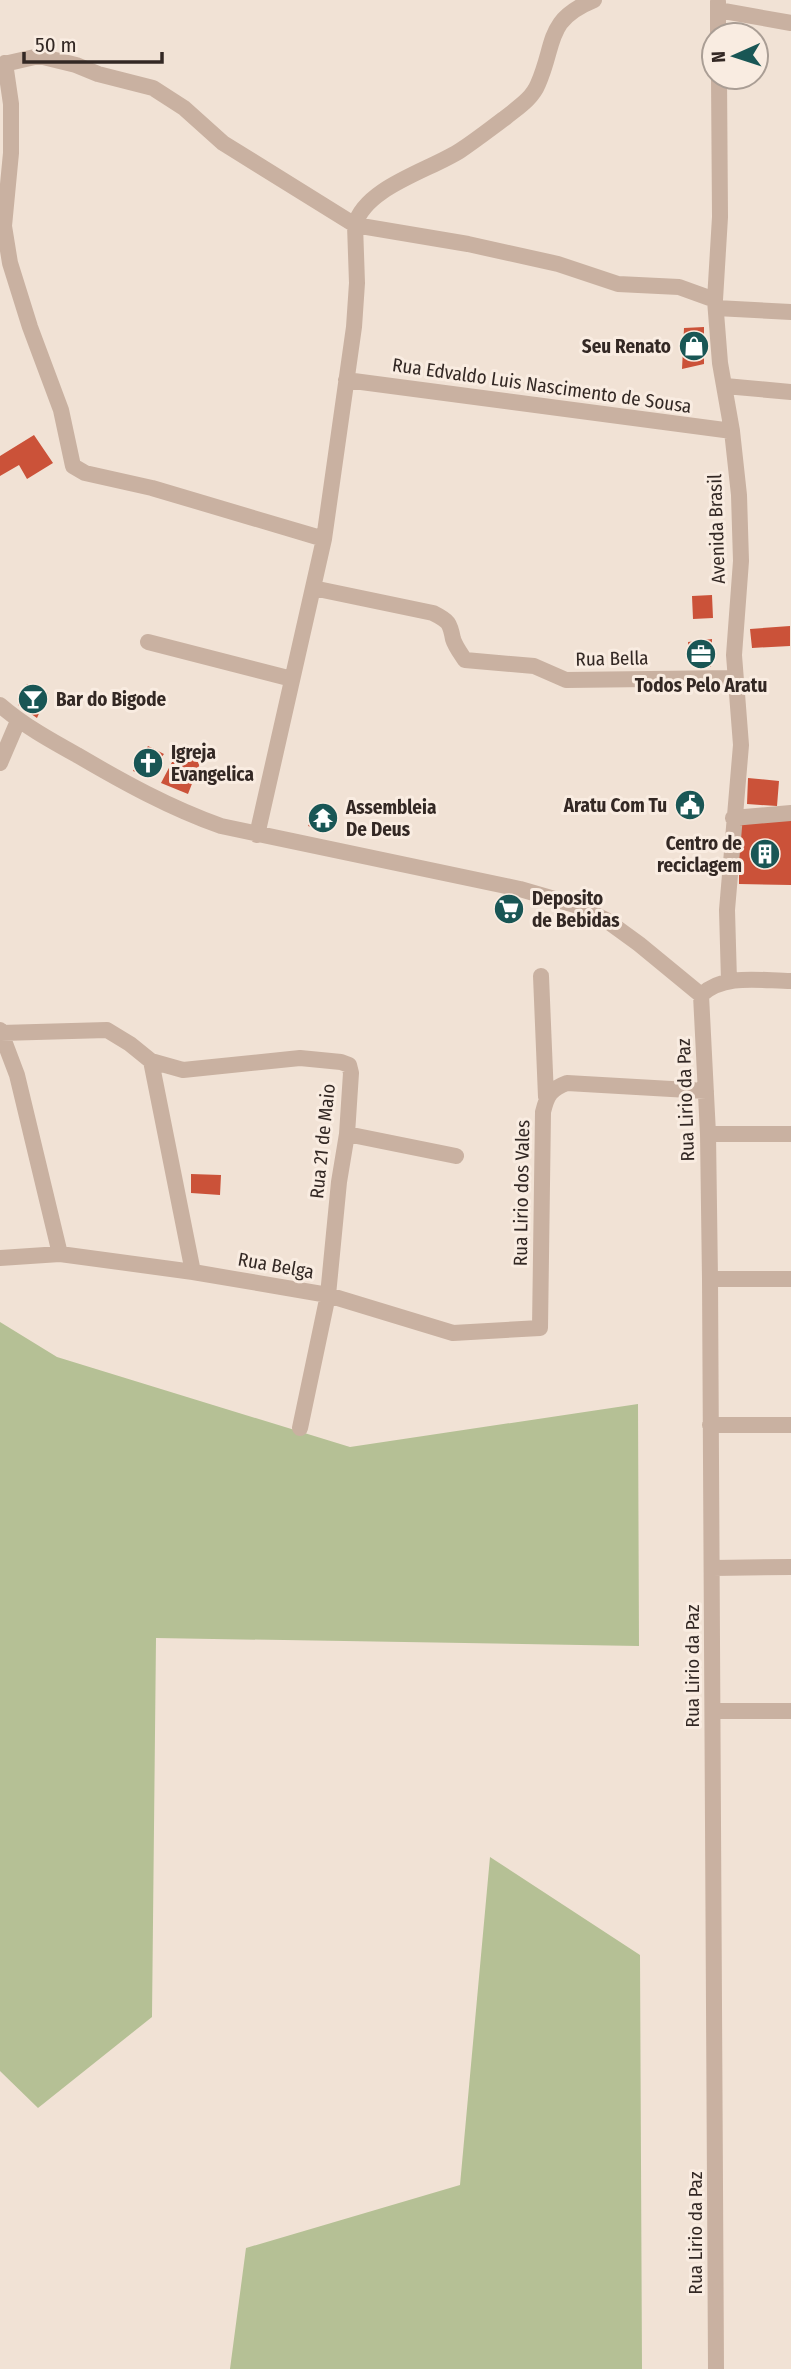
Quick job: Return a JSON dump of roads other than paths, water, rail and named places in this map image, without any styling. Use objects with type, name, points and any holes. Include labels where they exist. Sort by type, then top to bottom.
[{"type":"street","points":[[257,835],[324,539],[354,327],[357,284],[356,221],[384,190],[460,151],[529,98],[538,85],[551,39],[559,24],[568,13],[594,0]]},
{"type":"street","points":[[718,5],[791,23]]},
{"type":"street","points":[[324,539],[152,488],[85,473],[73,466],[61,410],[37,348],[10,263],[4,226],[11,153],[11,104],[2,64],[39,56],[153,89],[184,108],[222,143],[356,221],[558,264],[618,284],[679,287],[716,304],[791,312]]},
{"type":"street","name":"Avenida Brasil","points":[[719,91],[720,217],[716,304],[720,363],[732,431],[739,495],[741,561],[734,655],[741,745],[727,910],[729,981]]},
{"type":"street","name":"Rua Edvaldo Luis Nascimento de Sousa","points":[[346,380],[732,431]]},
{"type":"street","points":[[724,386],[791,392]]},
{"type":"street","name":"Rua Bella","points":[[313,588],[433,613],[443,618],[453,629],[453,641],[465,660],[534,666],[566,680],[734,678]]},
{"type":"street","points":[[148,642],[292,679]]},
{"type":"street","points":[[0,705],[18,721],[128,785],[188,814],[221,826],[520,889],[575,905],[606,920],[701,995],[713,985],[729,981],[791,981]]},
{"type":"street","points":[[0,762],[18,721]]},
{"type":"street","points":[[733,818],[791,813]]},
{"type":"street","points":[[541,976],[547,1097]]},
{"type":"street","name":"Rua Lirio da Paz","points":[[701,995],[708,1134],[710,1279],[716,2369]]},
{"type":"street","points":[[60,1254],[17,1075],[1,1031],[107,1030],[151,1061],[192,1272]]},
{"type":"street","name":"Rua 21 de Maio","points":[[151,1061],[183,1070],[287,1058],[349,1065],[351,1073],[347,1135],[339,1182],[328,1295],[300,1428]]},
{"type":"street","name":"Rua Lirio dos Vales","points":[[540,1328],[543,1112],[547,1097],[554,1088],[567,1083],[706,1091]]},
{"type":"street","points":[[708,1134],[791,1134]]},
{"type":"street","points":[[347,1135],[456,1156]]},
{"type":"street","name":"Rua Belga","points":[[0,1258],[60,1254],[192,1272],[328,1295],[453,1333],[540,1328]]},
{"type":"street","points":[[710,1279],[791,1279]]},
{"type":"street","points":[[710,1425],[791,1425]]},
{"type":"street","points":[[713,1568],[791,1567]]},
{"type":"street","points":[[714,1711],[791,1711]]},
{"type":"place","name":"Seu Renato","points":[[694,346]]},
{"type":"place","name":"Todos Pelo Aratu","points":[[701,654]]},
{"type":"place","name":"Bar do Bigode","points":[[33,699]]},
{"type":"place","name":"Igreja Evangelica","points":[[148,763]]},
{"type":"place","name":"Aratu Com Tu","points":[[690,805]]},
{"type":"place","name":"Assembleia De Deus","points":[[323,818]]},
{"type":"place","name":"Centro de reciclagem","points":[[765,854]]},
{"type":"place","name":"Deposito de Bebidas","points":[[509,909]]}]
